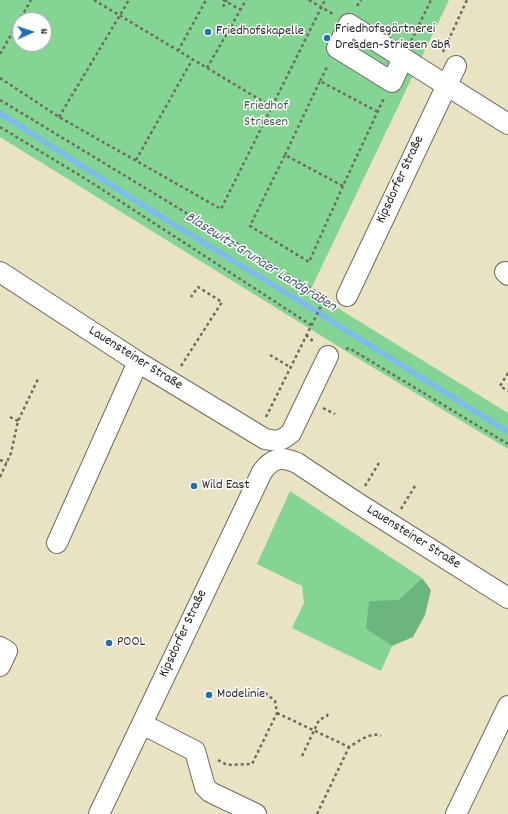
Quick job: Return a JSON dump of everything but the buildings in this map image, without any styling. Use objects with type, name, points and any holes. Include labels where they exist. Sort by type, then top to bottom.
[{"type":"street","points":[[403,58],[392,82],[337,48],[349,24],[403,58],[451,75],[508,124]]},
{"type":"street","name":"Kipsdorfer Straße","points":[[347,296],[451,75]]},
{"type":"street","name":"Lauensteiner Straße","points":[[0,272],[268,445],[287,459],[297,463],[508,598]]},
{"type":"street","name":"Kipsdorfer Straße","points":[[99,814],[262,472],[268,463],[268,445],[282,440],[291,433],[328,356]]},
{"type":"street","points":[[57,543],[138,362]]},
{"type":"street","points":[[0,647],[7,651],[0,666]]},
{"type":"street","points":[[456,814],[508,706]]},
{"type":"street","points":[[142,724],[196,751],[205,787],[210,792],[256,814]]},
{"type":"path","points":[[0,54],[31,0]]},
{"type":"path","points":[[94,0],[272,107]]},
{"type":"path","points":[[59,117],[129,0]]},
{"type":"path","points":[[178,51],[206,0]]},
{"type":"path","points":[[208,68],[246,0]]},
{"type":"path","points":[[309,0],[349,24]]},
{"type":"path","points":[[0,78],[59,117],[221,209],[325,0]]},
{"type":"path","points":[[403,58],[431,0]]},
{"type":"path","points":[[451,75],[437,64],[467,0]]},
{"type":"path","points":[[223,7],[225,1],[240,10]]},
{"type":"path","points":[[136,160],[192,60]]},
{"type":"path","points":[[378,112],[320,81],[250,226],[309,262],[392,82]]},
{"type":"path","points":[[0,100],[325,297],[290,367],[268,445]]},
{"type":"path","points":[[0,127],[89,181],[312,325]]},
{"type":"path","points":[[285,155],[343,186]]},
{"type":"path","points":[[186,358],[222,302],[198,287],[191,297]]},
{"type":"path","points":[[328,356],[348,348],[508,444]]},
{"type":"path","points":[[270,355],[290,367]]},
{"type":"path","points":[[508,373],[500,386],[508,391]]},
{"type":"path","points":[[0,477],[11,453],[18,421],[38,379]]},
{"type":"path","points":[[10,417],[18,421]]},
{"type":"path","points":[[0,460],[7,463]]},
{"type":"path","points":[[356,502],[379,463]]},
{"type":"path","points":[[392,525],[415,486]]},
{"type":"path","points":[[196,751],[206,754],[227,765],[252,764],[277,713],[275,701],[263,691]]},
{"type":"path","points":[[277,713],[349,748]]},
{"type":"path","points":[[302,756],[319,720],[327,716],[328,713]]},
{"type":"path","points":[[318,814],[349,748],[372,735],[377,734],[381,736]]},
{"type":"green space","name":"Friedhof Striesen","points":[[0,0],[449,0],[310,291],[508,413],[508,449],[349,353],[0,137]]},
{"type":"green space","points":[[290,491],[422,578],[366,629],[392,646],[381,671],[292,628],[304,603],[302,586],[257,564]]},
{"type":"green space","points":[[422,578],[431,590],[425,615],[413,637],[392,646],[366,629],[369,601],[398,600]]},
{"type":"waterway","name":"Blasewitz‐Grunaer Landgraben","points":[[0,113],[152,211],[314,310],[508,432]]},
{"type":"place","name":"Friedhofskapelle","points":[[208,32]]},
{"type":"place","name":"Friedhofsgärtnerei Dresden-Striesen GbR","points":[[327,38]]},
{"type":"place","name":"Wild East","points":[[194,486]]},
{"type":"place","name":"POOL","points":[[109,643]]},
{"type":"place","name":"Modelinie","points":[[209,695]]}]
